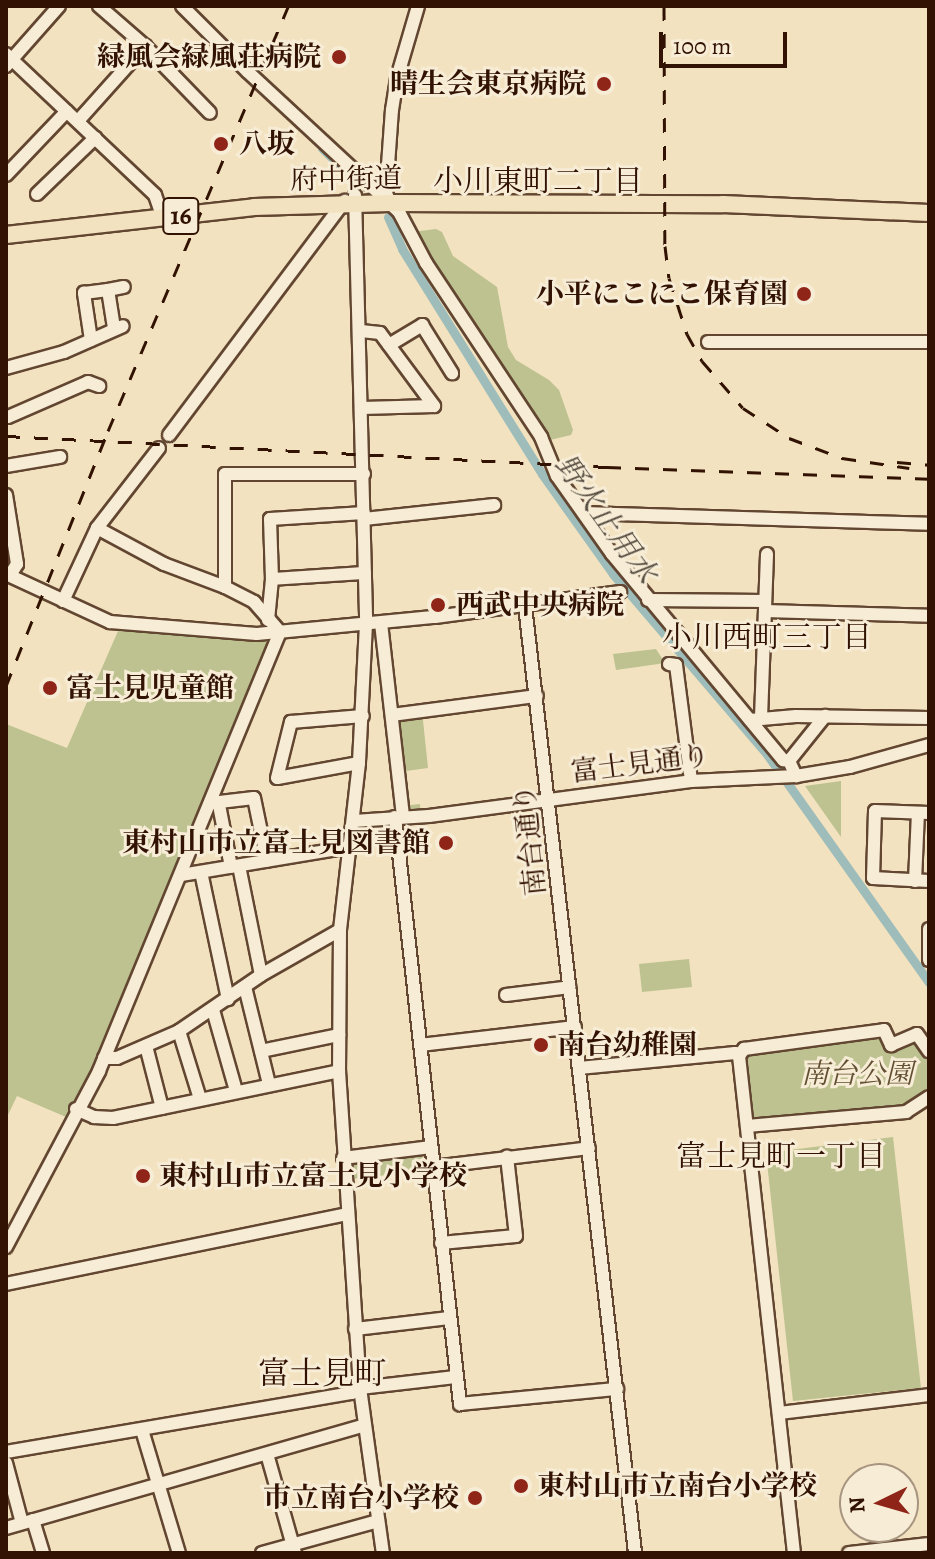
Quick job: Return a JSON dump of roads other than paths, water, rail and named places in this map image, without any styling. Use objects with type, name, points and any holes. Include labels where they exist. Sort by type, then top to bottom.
[{"type":"main road","name":"府中街道","points":[[6,225],[384,196],[723,194],[929,203]]},
{"type":"main road","name":"府中街道","points":[[384,196],[723,204],[929,213]]},
{"type":"main road","name":"府中街道","points":[[6,235],[162,213]]},
{"type":"street","points":[[59,6],[8,60],[78,121],[155,195],[162,213]]},
{"type":"street","points":[[99,6],[145,46],[210,113]]},
{"type":"street","points":[[384,196],[397,78],[418,6]]},
{"type":"street","points":[[188,8],[399,212],[459,316],[541,437],[557,476],[648,600],[755,719],[783,760],[789,761]]},
{"type":"street","points":[[78,121],[145,46]]},
{"type":"street","points":[[6,175],[67,111]]},
{"type":"street","points":[[37,194],[95,138]]},
{"type":"street","points":[[350,199],[361,331],[366,624],[363,716],[340,930],[339,1071],[360,1388],[383,1553]]},
{"type":"street","points":[[169,435],[350,199]]},
{"type":"street","points":[[91,340],[84,293],[124,287]]},
{"type":"street","points":[[6,368],[64,352],[118,328],[108,290]]},
{"type":"street","points":[[389,345],[422,325],[452,373]]},
{"type":"street","points":[[361,331],[380,333],[434,406],[362,408]]},
{"type":"street","points":[[708,342],[929,342]]},
{"type":"street","points":[[8,419],[88,382],[99,386]]},
{"type":"street","points":[[63,601],[97,528],[159,448]]},
{"type":"street","points":[[6,466],[60,457]]},
{"type":"street","points":[[225,587],[225,474],[364,474]]},
{"type":"street","points":[[6,495],[17,564],[12,578],[110,622],[139,627],[257,634],[381,623],[620,592]]},
{"type":"street","points":[[268,620],[272,579],[270,519],[364,516],[494,505]]},
{"type":"street","points":[[584,513],[929,524]]},
{"type":"street","points":[[97,528],[164,564],[225,587],[254,602],[280,632]]},
{"type":"street","points":[[755,719],[767,554]]},
{"type":"street","points":[[272,579],[365,573]]},
{"type":"street","points":[[648,600],[929,616]]},
{"type":"street","name":"南台通り","points":[[525,606],[550,800],[635,1553]]},
{"type":"street","points":[[381,623],[392,715],[420,1045],[460,1404],[617,1389]]},
{"type":"street","points":[[6,1247],[104,1058],[181,875],[215,804],[280,632]]},
{"type":"street","points":[[669,664],[676,665],[691,781]]},
{"type":"street","points":[[392,715],[537,696]]},
{"type":"street","points":[[359,763],[277,778],[291,722],[363,716]]},
{"type":"street","points":[[755,719],[825,716],[929,718]]},
{"type":"street","points":[[788,776],[789,761],[825,716]]},
{"type":"street","name":"富士見通り","points":[[354,821],[691,781],[788,776],[850,767],[929,745]]},
{"type":"street","points":[[215,804],[254,798],[267,861]]},
{"type":"street","points":[[215,804],[235,866],[261,975]]},
{"type":"street","points":[[875,811],[923,813],[922,881],[873,878],[875,811]]},
{"type":"street","points":[[181,875],[351,847]]},
{"type":"street","points":[[201,872],[228,999]]},
{"type":"street","points":[[929,929],[929,960]]},
{"type":"street","points":[[104,1058],[117,1058],[179,1031],[261,975],[340,930]]},
{"type":"street","points":[[245,987],[269,1084]]},
{"type":"street","points":[[506,995],[570,987]]},
{"type":"street","points":[[213,1010],[236,1091]]},
{"type":"street","points":[[420,1045],[575,1027]]},
{"type":"street","points":[[794,1553],[739,1056],[744,1049],[884,1030],[891,1045],[917,1034],[929,1051]]},
{"type":"street","points":[[179,1031],[200,1099]]},
{"type":"street","points":[[261,1051],[339,1035]]},
{"type":"street","points":[[146,1046],[162,1108]]},
{"type":"street","points":[[579,1068],[735,1053],[739,1056]]},
{"type":"street","points":[[76,1109],[94,1117],[113,1118],[339,1071]]},
{"type":"street","points":[[747,1126],[906,1112],[929,1097]]},
{"type":"street","points":[[343,1158],[431,1147]]},
{"type":"street","points":[[433,1167],[589,1148]]},
{"type":"street","points":[[441,1243],[516,1236],[507,1157]]},
{"type":"street","points":[[6,1284],[347,1214]]},
{"type":"street","points":[[355,1329],[449,1318]]},
{"type":"street","points":[[6,1452],[352,1393],[360,1388],[455,1377]]},
{"type":"street","points":[[779,1413],[929,1395]]},
{"type":"street","points":[[6,1528],[365,1425]]},
{"type":"street","points":[[142,1430],[179,1553]]},
{"type":"street","points":[[267,1454],[294,1548]]},
{"type":"street","points":[[6,1463],[43,1553]]},
{"type":"street","points":[[262,1553],[294,1548],[378,1521]]},
{"type":"street","points":[[849,1553],[929,1544]]},
{"type":"waterway","name":"野火止用水","points":[[322,148],[357,182]]},
{"type":"waterway","name":"野火止用水","points":[[388,217],[402,249],[542,474],[613,574],[766,753],[929,982]]},
{"type":"railway","points":[[6,686],[108,431],[288,6]]},
{"type":"railway","points":[[664,6],[665,246],[669,278],[687,334],[702,361],[743,408],[789,438],[842,458],[909,468]]},
{"type":"railway","points":[[6,436],[607,467],[929,479]]},
{"type":"railway","points":[[897,462],[929,465]]},
{"type":"place","name":"緑風会緑風荘病院","points":[[339,57]]},
{"type":"place","name":"晴生会東京病院","points":[[604,84]]},
{"type":"place","name":"八坂","points":[[221,144]]},
{"type":"place","name":"小平にこにこ保育園","points":[[804,294]]},
{"type":"place","name":"西武中央病院","points":[[438,605]]},
{"type":"place","name":"富士見児童館","points":[[50,688]]},
{"type":"place","name":"東村山市立富士見図書館","points":[[446,843]]},
{"type":"place","name":"南台幼稚園","points":[[541,1045]]},
{"type":"place","name":"東村山市立富士見小学校","points":[[143,1176]]},
{"type":"place","name":"東村山市立南台小学校","points":[[521,1486]]},
{"type":"place","name":"市立南台小学校","points":[[475,1498]]},
{"type":"district","name":"小川東町二丁目","points":[[538,181]]},
{"type":"district","name":"小川西町三丁目","points":[[767,637]]},
{"type":"district","name":"富士見町一丁目","points":[[781,1156]]},
{"type":"district","name":"富士見町","points":[[322,1373]]},
{"type":"park label","name":"南台公園","points":[[857,1074]]}]
